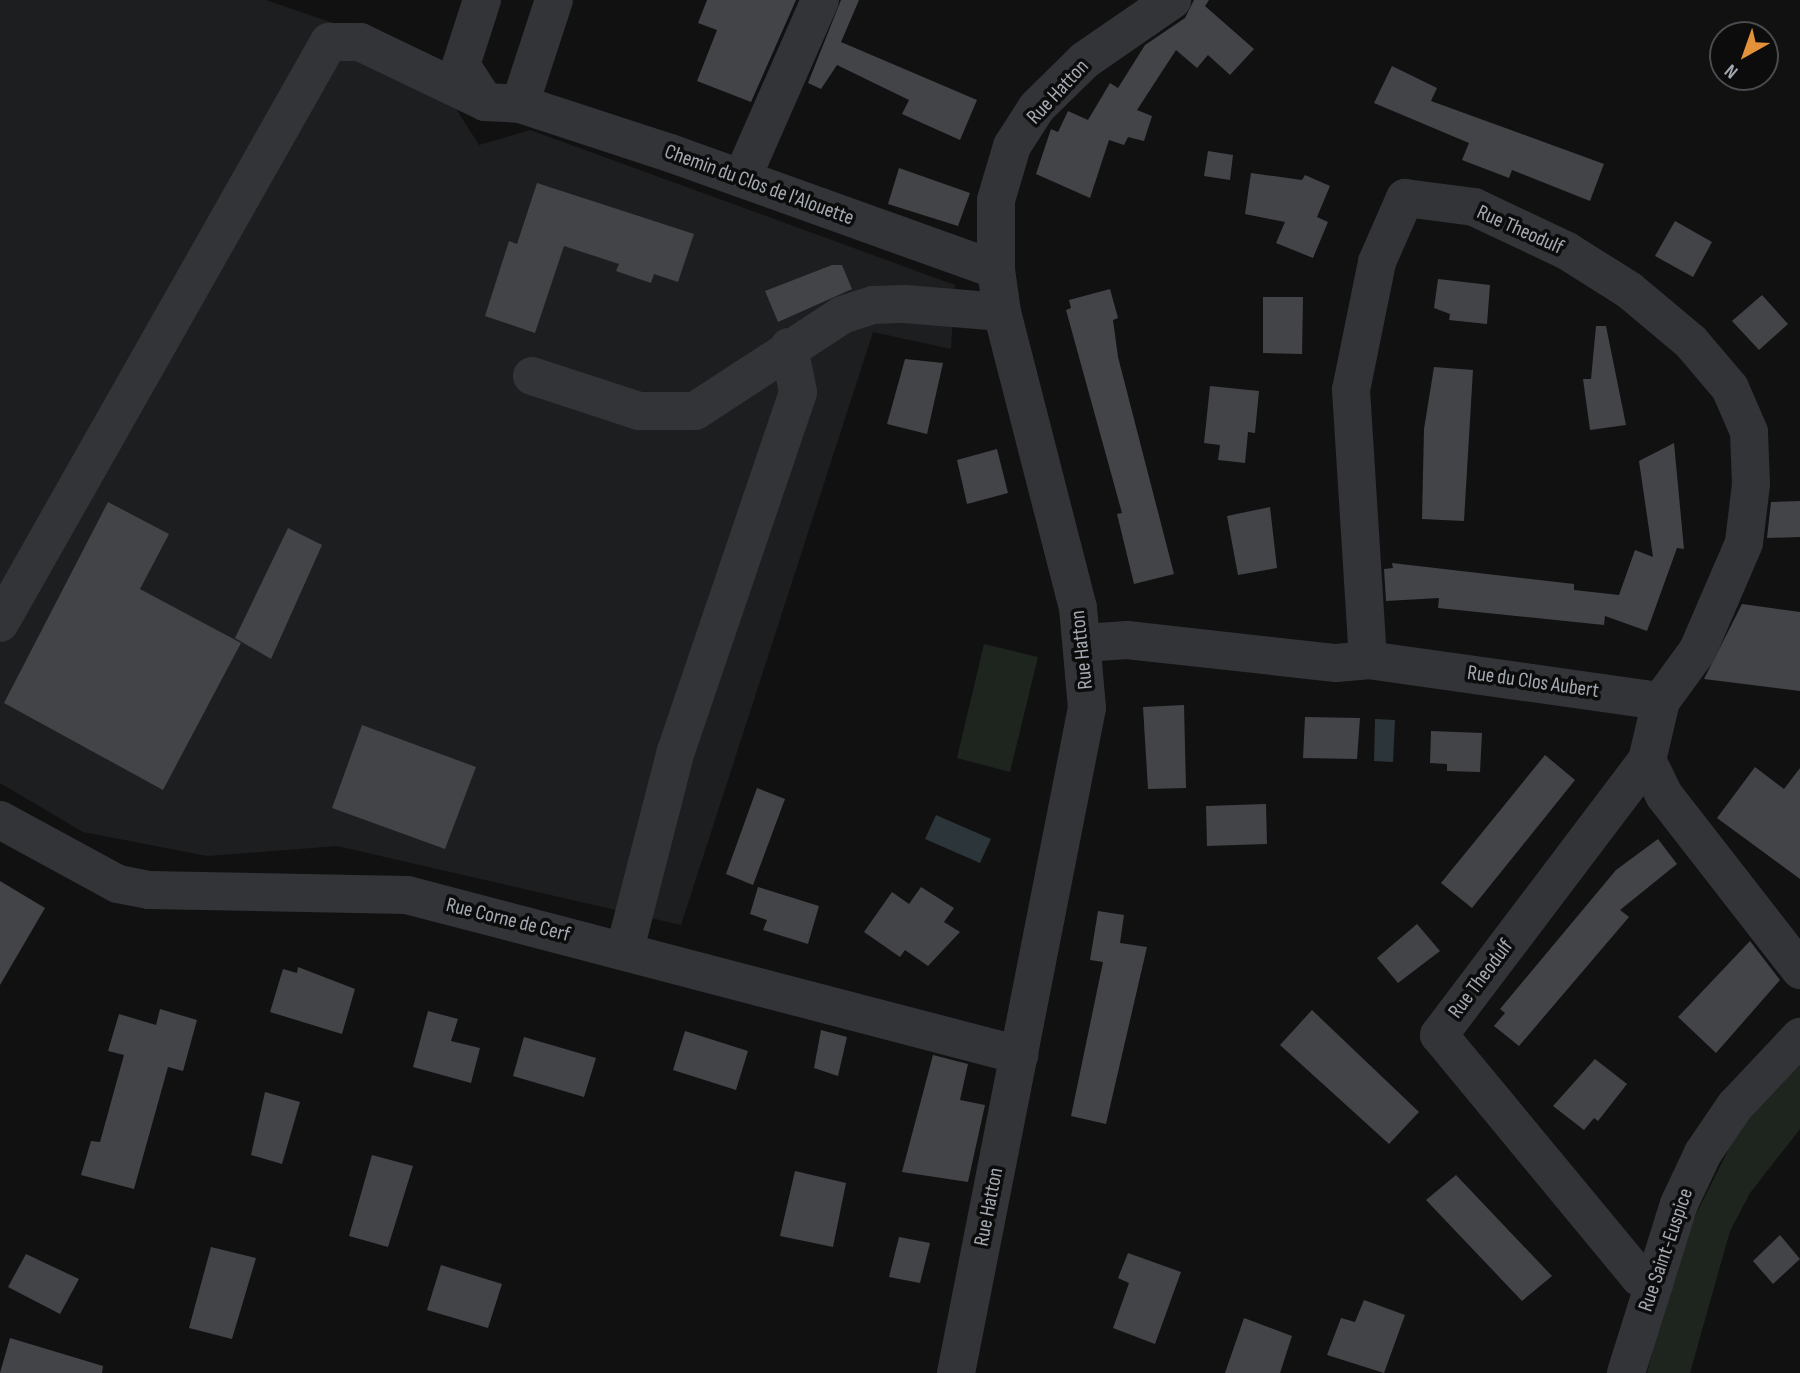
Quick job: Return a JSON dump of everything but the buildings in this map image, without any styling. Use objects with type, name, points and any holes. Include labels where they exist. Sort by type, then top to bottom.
[{"type":"street","points":[[482,0],[461,65],[503,103],[554,0]]},
{"type":"street","points":[[742,178],[820,0]]},
{"type":"street","name":"Rue Hatton","points":[[956,1373],[1084,739],[1084,643],[1002,312],[996,270],[996,201],[1012,146],[1037,107],[1085,60],[1172,0]]},
{"type":"street","name":"Chemin du Clos de l'Alouette","points":[[0,623],[329,42],[360,42],[503,103],[742,178],[996,270]]},
{"type":"street","name":"Rue Theodulf","points":[[1368,660],[1351,390],[1377,262],[1405,198],[1474,207],[1567,251],[1629,290],[1691,342],[1730,388],[1749,432],[1751,484],[1744,543],[1698,650],[1665,695]]},
{"type":"street","points":[[532,376],[639,411],[695,411],[789,347],[842,315],[873,305],[1002,312]]},
{"type":"street","points":[[625,949],[676,751],[798,392],[789,347]]},
{"type":"street","name":"Rue du Clos Aubert","points":[[1084,643],[1127,640],[1336,663],[1368,660],[1665,695]]},
{"type":"street","points":[[1665,695],[1647,760],[1664,795],[1800,970]]},
{"type":"street","name":"Rue Theodulf","points":[[1647,760],[1439,1035],[1639,1277],[1654,1285]]},
{"type":"street","name":"Rue Corne de Cerf","points":[[0,820],[118,884],[149,890],[407,895],[625,949],[1019,1055]]},
{"type":"street","name":"Rue Saint-Euspice","points":[[1626,1373],[1679,1204],[1703,1153],[1735,1106],[1800,1037]]},
{"type":"shaded area","points":[[0,0],[266,0],[385,41],[451,101],[479,145],[530,130],[955,285],[951,349],[873,332],[681,925],[337,846],[207,856],[83,832],[0,783]]},
{"type":"shaded area","points":[[984,644],[1038,657],[1010,772],[957,758]]},
{"type":"shaded area","points":[[1375,719],[1395,720],[1393,762],[1374,761]]},
{"type":"shaded area","points":[[936,815],[991,839],[980,863],[925,839]]},
{"type":"shaded area","points":[[1800,1062],[1800,1129],[1750,1193],[1730,1231],[1690,1373],[1647,1373],[1681,1244],[1741,1125]]}]
